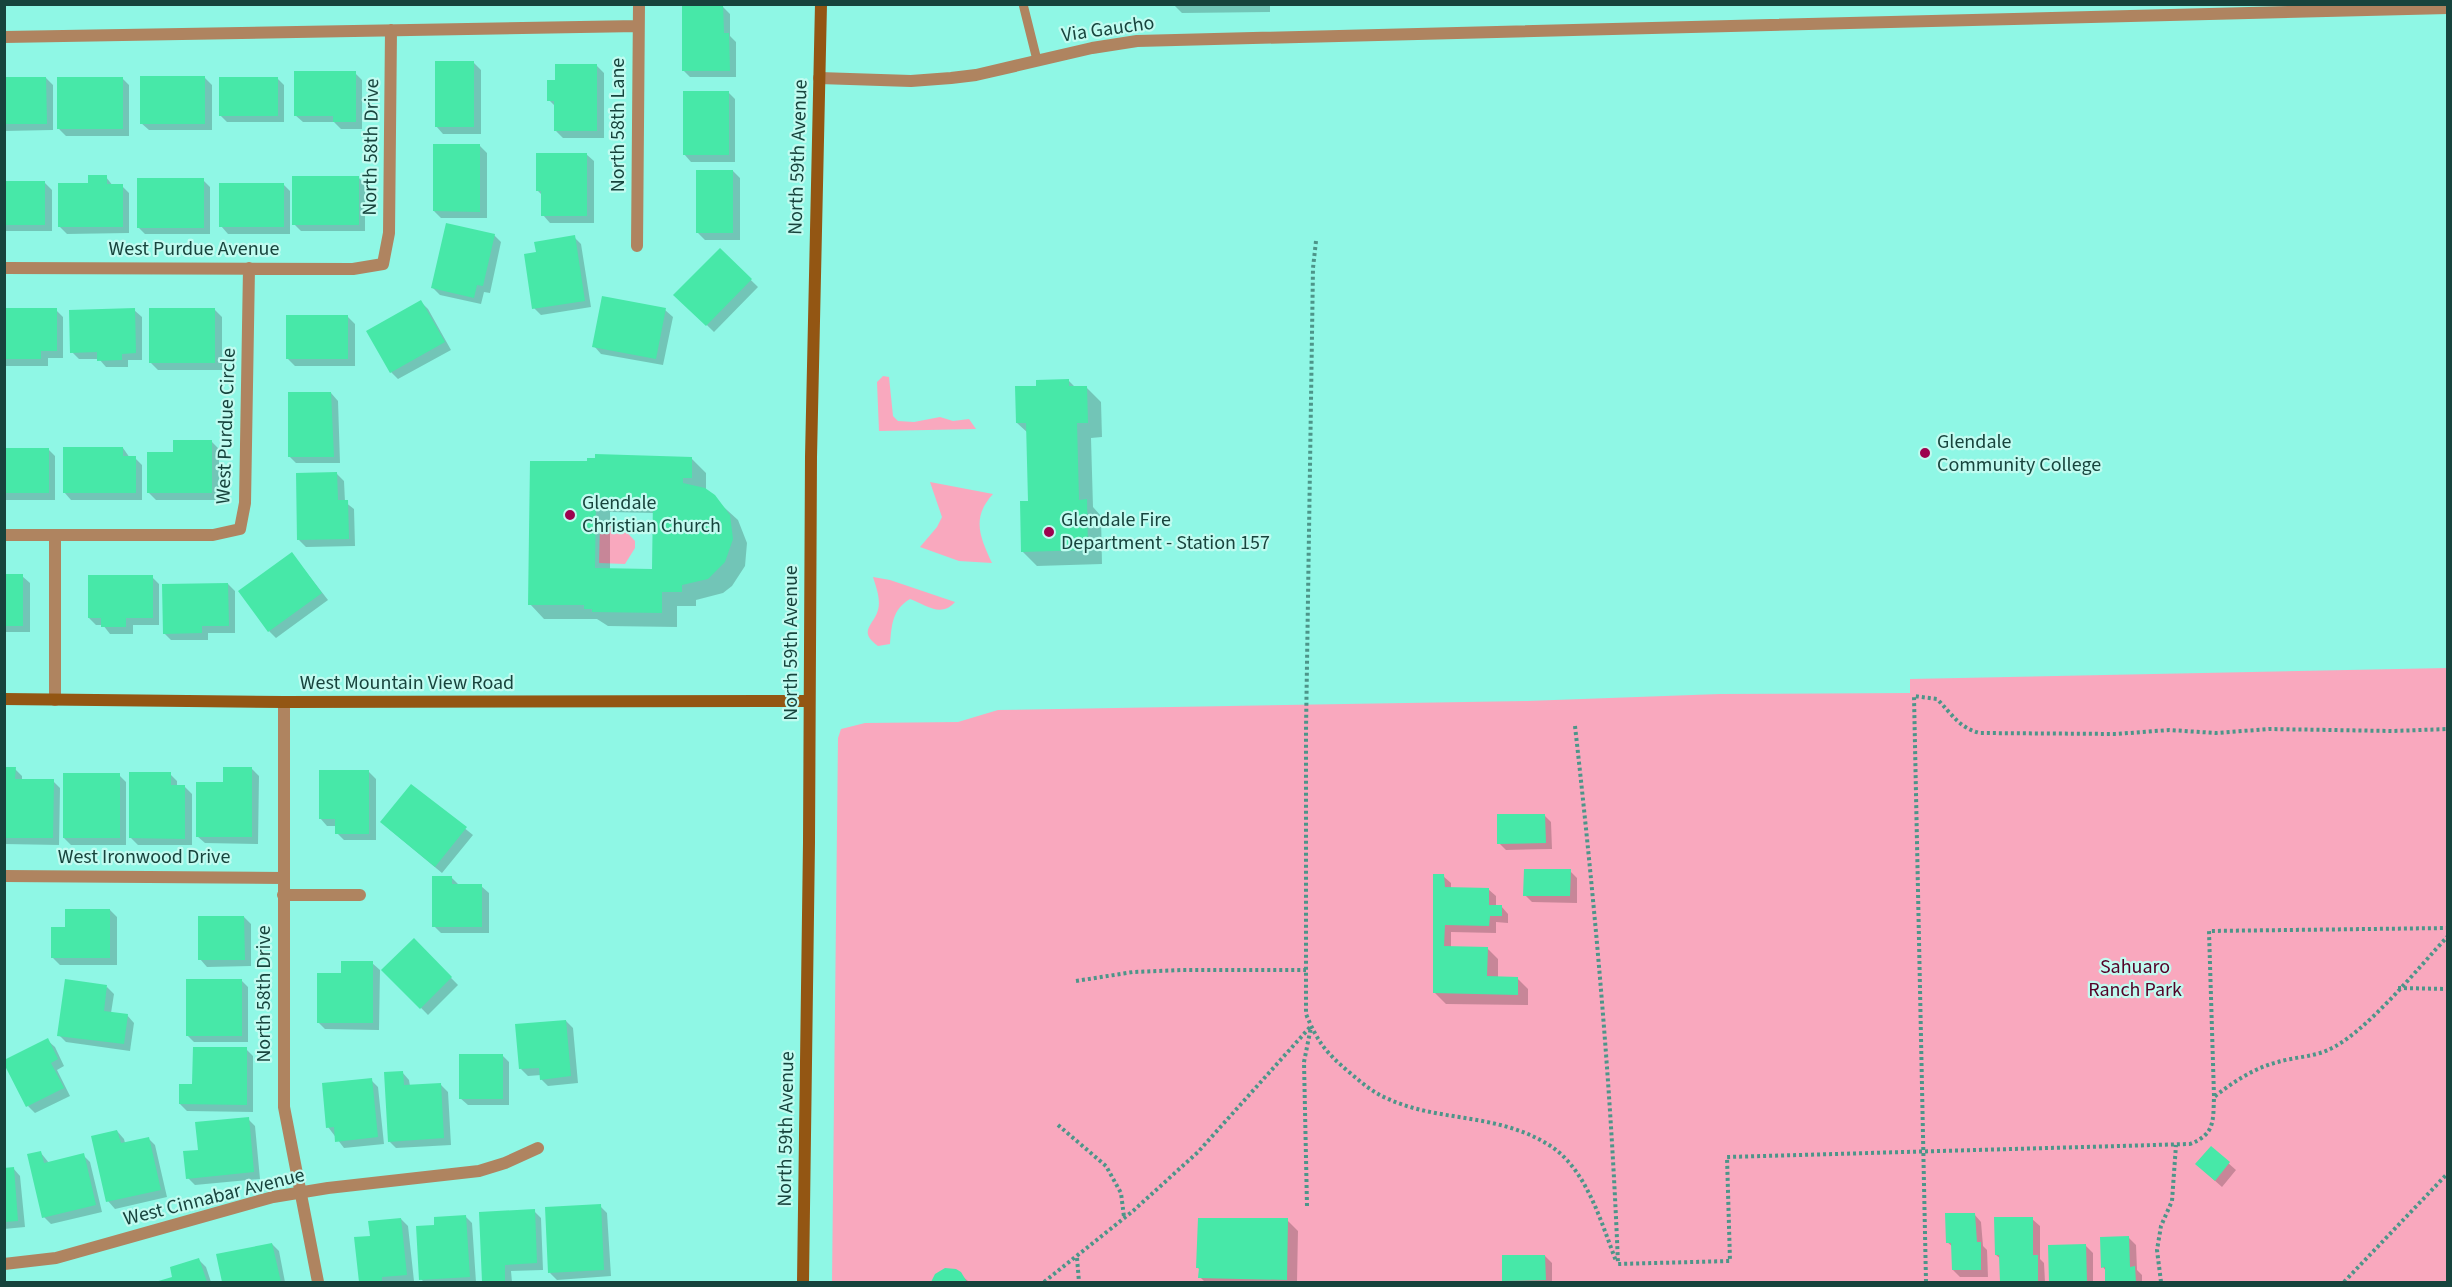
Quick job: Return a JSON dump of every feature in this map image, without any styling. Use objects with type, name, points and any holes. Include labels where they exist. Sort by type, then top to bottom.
[{"type":"main road","name":"North 59th Avenue","points":[[803,1282],[812,419],[821,4]]},
{"type":"main road","name":"West Mountain View Road","points":[[4,699],[284,702],[809,701]]},
{"type":"street","name":"North 58th Lane","points":[[637,246],[639,4]]},
{"type":"street","name":"Via Gaucho","points":[[819,78],[911,81],[951,78],[976,75],[1092,48],[1137,41],[2448,8]]},
{"type":"street","points":[[4,37],[638,26]]},
{"type":"street","name":"North 58th Drive","points":[[383,264],[389,233],[391,30]]},
{"type":"street","name":"West Purdue Avenue","points":[[4,268],[353,269],[383,264]]},
{"type":"street","name":"West Purdue Circle","points":[[4,535],[213,535],[240,529],[245,503],[249,268]]},
{"type":"street","points":[[55,535],[55,700]]},
{"type":"street","name":"North 58th Drive","points":[[284,702],[284,1107],[318,1282]]},
{"type":"street","name":"West Ironwood Drive","points":[[4,876],[283,878]]},
{"type":"street","points":[[283,895],[360,895]]},
{"type":"street","name":"West Cinnabar Avenue","points":[[4,1264],[56,1258],[219,1211],[299,1193],[479,1171],[505,1163],[538,1148]]},
{"type":"lane","points":[[1023,4],[1037,60]]},
{"type":"path","points":[[1316,241],[1313,268],[1306,730],[1306,1014],[1315,1038],[1340,1065],[1369,1089],[1386,1098],[1426,1110],[1497,1122],[1552,1147],[1578,1174],[1618,1264]]},
{"type":"path","points":[[1926,1282],[1914,696],[1937,699],[1959,724],[1980,734],[2116,734],[2169,730],[2216,734],[2269,729],[2392,731],[2448,729]]},
{"type":"path","points":[[1575,726],[1604,1010],[1618,1264]]},
{"type":"path","points":[[1618,1264],[1730,1261],[1727,1157],[2176,1145],[2190,1144],[2204,1139],[2211,1130],[2214,1097],[2209,931],[2448,928]]},
{"type":"path","points":[[2214,1097],[2236,1079],[2276,1062],[2327,1051],[2361,1027],[2448,936]]},
{"type":"path","points":[[1076,981],[1133,972],[1173,970],[1306,970]]},
{"type":"path","points":[[2398,988],[2448,989]]},
{"type":"path","points":[[1307,1206],[1304,1062],[1311,1026]]},
{"type":"path","points":[[1044,1282],[1125,1218],[1198,1152],[1311,1026]]},
{"type":"path","points":[[1058,1125],[1106,1166],[1121,1193],[1125,1218]]},
{"type":"path","points":[[2161,1282],[2157,1250],[2162,1226],[2172,1201],[2176,1145]]},
{"type":"path","points":[[2344,1282],[2448,1173]]},
{"type":"path","points":[[1077,1257],[1079,1282]]},
{"type":"green space","points":[[883,376],[889,377],[893,416],[898,421],[914,422],[940,417],[953,421],[969,419],[976,429],[879,431],[877,382]]},
{"type":"green space","points":[[930,482],[993,494],[982,511],[980,520],[981,536],[992,563],[959,561],[920,547],[937,527],[942,517]]},
{"type":"green space","points":[[600,522],[619,524],[635,541],[635,548],[625,564],[599,563]]},
{"type":"green space","points":[[873,577],[890,580],[955,602],[950,607],[939,610],[910,599],[896,613],[892,624],[890,644],[878,646],[872,641],[868,632],[879,606]]},
{"type":"green space","name":"Sahuaro Ranch Park","points":[[2447,668],[2447,1282],[832,1282],[838,738],[841,729],[865,723],[958,722],[998,710],[1527,701],[1720,694],[1910,693],[1910,679]]},
{"type":"building","points":[[723,5],[724,33],[729,33],[730,71],[682,71],[682,6]]},
{"type":"building","points":[[435,61],[474,61],[474,127],[435,127]]},
{"type":"building","points":[[555,64],[597,64],[597,131],[554,131],[554,101],[547,101],[547,80],[555,80]]},
{"type":"building","points":[[294,71],[356,71],[356,122],[333,122],[333,116],[294,116]]},
{"type":"building","points":[[140,76],[205,76],[205,124],[140,124]]},
{"type":"building","points":[[4,77],[46,77],[47,124],[4,124]]},
{"type":"building","points":[[57,77],[123,77],[123,129],[57,129]]},
{"type":"building","points":[[219,77],[278,77],[278,116],[219,116]]},
{"type":"building","points":[[683,91],[729,91],[729,155],[683,155]]},
{"type":"building","points":[[433,144],[480,144],[480,212],[433,211]]},
{"type":"building","points":[[536,153],[587,153],[587,216],[541,216],[541,191],[536,191]]},
{"type":"building","points":[[696,170],[733,170],[733,233],[696,233]]},
{"type":"building","points":[[88,175],[107,175],[107,184],[123,184],[123,227],[58,227],[58,183],[88,183]]},
{"type":"building","points":[[292,176],[359,176],[359,225],[292,225]]},
{"type":"building","points":[[137,178],[204,178],[204,228],[137,228]]},
{"type":"building","points":[[4,181],[45,181],[45,225],[4,225]]},
{"type":"building","points":[[219,183],[284,183],[284,227],[219,227]]},
{"type":"building","points":[[446,223],[495,234],[483,286],[477,285],[474,298],[431,288]]},
{"type":"building","points":[[575,235],[585,301],[532,309],[524,254],[536,252],[534,242]]},
{"type":"building","points":[[720,248],[752,279],[706,326],[673,295]]},
{"type":"building","points":[[602,296],[666,308],[656,359],[592,347]]},
{"type":"building","points":[[421,300],[445,342],[390,373],[366,331]]},
{"type":"building","points":[[4,308],[57,308],[57,351],[41,351],[41,359],[4,359]]},
{"type":"building","points":[[135,308],[136,353],[122,354],[122,360],[97,361],[97,352],[70,353],[69,310]]},
{"type":"building","points":[[149,308],[215,308],[215,363],[149,363]]},
{"type":"building","points":[[286,315],[348,315],[348,359],[286,359]]},
{"type":"building","name":"Glendale Fire Department - Station 157","points":[[1069,379],[1069,386],[1087,386],[1088,423],[1077,423],[1079,500],[1087,499],[1088,550],[1021,552],[1020,501],[1028,501],[1026,423],[1016,423],[1015,386],[1036,386],[1036,380]]},
{"type":"building","points":[[288,392],[331,392],[334,457],[288,457]]},
{"type":"building","points":[[173,440],[212,440],[212,493],[147,493],[147,452],[173,452]]},
{"type":"building","points":[[63,447],[123,447],[123,456],[136,456],[136,493],[63,493]]},
{"type":"building","points":[[4,448],[49,448],[49,493],[4,493]]},
{"type":"building","points":[[595,454],[692,457],[692,478],[683,478],[683,483],[705,488],[715,495],[730,515],[733,539],[725,562],[708,579],[682,585],[682,592],[662,592],[662,613],[592,612],[592,609],[584,609],[584,605],[528,605],[530,461],[587,461],[587,458],[595,458]],"holes":[[[596,498],[653,499],[652,569],[595,568]]]},
{"type":"building","points":[[337,472],[338,500],[348,500],[349,539],[297,540],[296,473]]},
{"type":"building","points":[[292,552],[322,593],[268,632],[238,591]]},
{"type":"building","points":[[4,574],[23,574],[23,626],[4,626]]},
{"type":"building","points":[[88,575],[153,575],[153,618],[126,618],[126,627],[101,627],[101,618],[88,618]]},
{"type":"building","points":[[228,583],[229,626],[202,626],[202,633],[163,634],[162,584]]},
{"type":"building","points":[[4,767],[16,767],[15,779],[54,779],[53,838],[4,838]]},
{"type":"building","points":[[223,767],[252,767],[252,837],[196,837],[196,782],[223,782]]},
{"type":"building","points":[[319,770],[369,770],[369,834],[335,834],[335,819],[319,819]]},
{"type":"building","points":[[129,772],[171,772],[171,785],[185,785],[185,839],[129,838]]},
{"type":"building","points":[[63,773],[120,773],[120,838],[63,838]]},
{"type":"building","points":[[411,784],[467,827],[435,867],[380,822]]},
{"type":"building","points":[[1497,814],[1545,814],[1546,843],[1497,844]]},
{"type":"building","points":[[1524,869],[1571,869],[1570,896],[1523,896]]},
{"type":"building","points":[[1433,874],[1444,874],[1445,887],[1489,888],[1489,905],[1502,905],[1502,916],[1490,916],[1489,926],[1445,925],[1444,946],[1488,947],[1487,976],[1518,977],[1518,995],[1433,993]]},
{"type":"building","points":[[432,876],[452,876],[452,884],[482,884],[482,927],[432,927]]},
{"type":"building","points":[[65,909],[110,909],[110,958],[51,958],[51,927],[65,927]]},
{"type":"building","points":[[198,916],[244,916],[245,960],[198,960]]},
{"type":"building","points":[[414,938],[452,977],[420,1009],[381,970]]},
{"type":"building","points":[[341,961],[373,961],[373,1023],[317,1023],[317,973],[341,973]]},
{"type":"building","points":[[65,979],[107,985],[104,1011],[128,1014],[124,1044],[57,1036]]},
{"type":"building","points":[[186,979],[242,979],[242,1036],[186,1036]]},
{"type":"building","points":[[566,1020],[571,1076],[540,1080],[539,1068],[519,1069],[515,1024]]},
{"type":"building","points":[[48,1038],[58,1059],[51,1063],[64,1088],[26,1107],[4,1060]]},
{"type":"building","points":[[193,1047],[247,1047],[247,1105],[179,1104],[179,1084],[192,1084]]},
{"type":"building","points":[[459,1054],[503,1054],[503,1099],[459,1099]]},
{"type":"building","points":[[403,1071],[404,1085],[441,1083],[444,1138],[388,1142],[384,1072]]},
{"type":"building","points":[[372,1078],[378,1137],[335,1142],[334,1127],[326,1128],[322,1083]]},
{"type":"building","points":[[249,1117],[254,1172],[186,1179],[183,1151],[198,1150],[195,1122]]},
{"type":"building","points":[[117,1130],[121,1143],[149,1137],[161,1190],[106,1202],[91,1136]]},
{"type":"building","points":[[2211,1146],[2230,1162],[2215,1181],[2195,1164]]},
{"type":"building","points":[[41,1151],[44,1163],[84,1153],[96,1205],[42,1218],[27,1154]]},
{"type":"building","points":[[14,1167],[18,1221],[4,1222],[4,1168]]},
{"type":"building","points":[[601,1204],[604,1270],[548,1273],[545,1207]]},
{"type":"building","points":[[535,1209],[537,1263],[505,1265],[505,1281],[482,1282],[479,1212]]},
{"type":"building","points":[[1945,1213],[1975,1213],[1977,1242],[1981,1242],[1981,1270],[1952,1270],[1951,1243],[1946,1243]]},
{"type":"building","points":[[466,1215],[470,1277],[419,1280],[416,1226],[434,1225],[434,1217]]},
{"type":"building","points":[[1994,1217],[2033,1217],[2033,1255],[2038,1255],[2038,1282],[2000,1282],[1999,1255],[1995,1255]]},
{"type":"building","points":[[401,1218],[407,1275],[382,1277],[382,1282],[359,1282],[354,1237],[370,1236],[368,1221]]},
{"type":"building","points":[[1198,1218],[1288,1218],[1287,1280],[1198,1278],[1199,1268],[1196,1268]]},
{"type":"building","points":[[2129,1236],[2130,1267],[2135,1266],[2136,1282],[2105,1282],[2105,1267],[2101,1268],[2100,1237]]},
{"type":"building","points":[[272,1243],[281,1282],[222,1282],[216,1254]]},
{"type":"building","points":[[2086,1244],[2087,1282],[2049,1282],[2048,1245]]},
{"type":"building","points":[[1502,1255],[1545,1255],[1546,1280],[1502,1281]]},
{"type":"building","points":[[199,1258],[207,1282],[155,1282],[172,1277],[170,1267]]},
{"type":"building","points":[[945,1268],[961,1272],[967,1282],[931,1282],[935,1274]]},
{"type":"place","name":"Glendale Community College","points":[[1925,453]]},
{"type":"place","name":"Glendale Christian Church","points":[[570,515]]},
{"type":"place","name":"Glendale Fire Department - Station 157","points":[[1049,532]]}]
